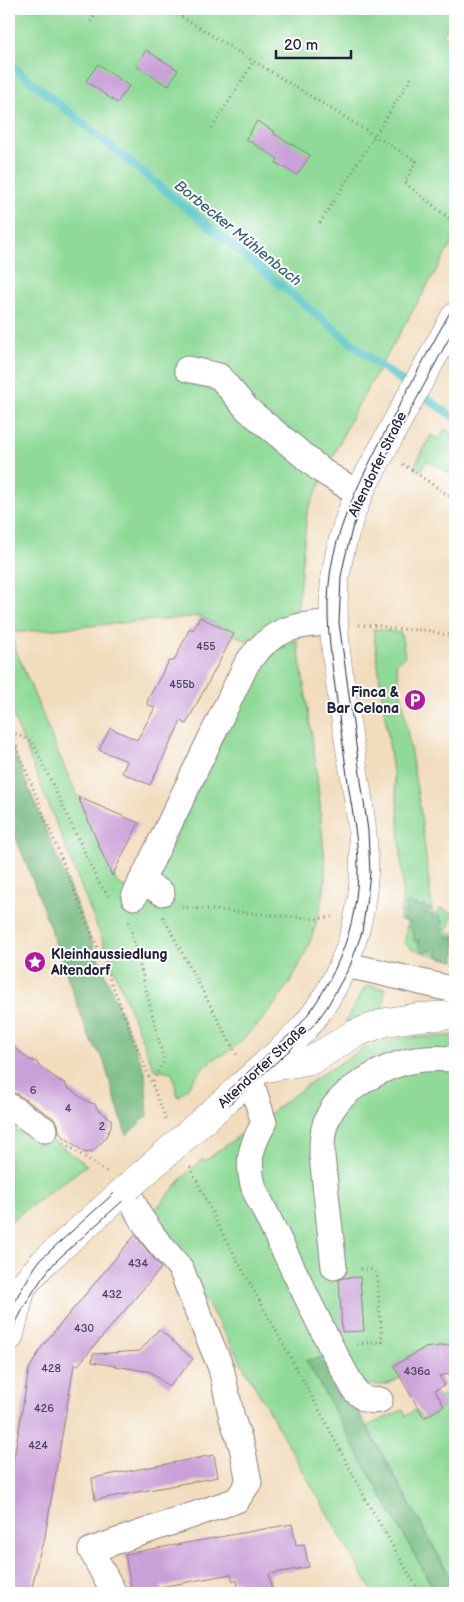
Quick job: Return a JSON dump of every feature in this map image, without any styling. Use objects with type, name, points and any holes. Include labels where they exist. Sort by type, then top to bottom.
[{"type":"main road","name":"Altendorfer Straße","points":[[9,1337],[13,1290],[293,1041],[306,1026],[332,988],[343,966],[354,936],[359,914],[364,872],[362,832],[336,657],[333,623],[338,560],[359,494],[395,424],[455,317]]},
{"type":"main road","points":[[255,1074],[312,1060],[354,1034],[386,1022],[419,1017],[455,1015]]},
{"type":"street","points":[[187,369],[219,376],[247,409],[322,471],[359,494]]},
{"type":"street","points":[[146,895],[247,663],[257,649],[267,640],[289,628],[333,623]]},
{"type":"street","points":[[343,966],[374,971],[455,990]]},
{"type":"street","points":[[334,1267],[322,1156],[322,1142],[328,1116],[334,1106],[346,1094],[361,1083],[384,1071],[408,1061],[455,1059]]},
{"type":"street","points":[[255,1074],[264,1122],[254,1140],[250,1158],[249,1167],[253,1184],[293,1271],[354,1391],[365,1399],[380,1400]]},
{"type":"street","points":[[9,1106],[45,1130]]},
{"type":"street","points":[[114,1593],[91,1550],[236,1500],[249,1482],[242,1447],[232,1418],[221,1368],[181,1269],[154,1237],[139,1214],[127,1188]]},
{"type":"street","points":[[9,1311],[13,1290]]},
{"type":"path","points":[[91,22],[99,9]]},
{"type":"path","points":[[169,9],[416,161],[405,183],[455,223]]},
{"type":"path","points":[[181,16],[186,9]]},
{"type":"path","points":[[212,128],[254,61]]},
{"type":"path","points":[[320,223],[413,75]]},
{"type":"path","points":[[382,449],[455,500]]},
{"type":"path","points":[[371,625],[390,629],[425,630],[455,637]]},
{"type":"path","points":[[9,728],[165,1116]]},
{"type":"path","points":[[10,732],[32,741],[100,885],[146,895],[316,919],[359,914]]},
{"type":"path","points":[[146,895],[159,909],[255,1074]]},
{"type":"path","points":[[146,895],[129,920],[164,1061],[152,1082]]},
{"type":"path","points":[[45,1130],[124,1184],[127,1188]]},
{"type":"path","points":[[195,1178],[218,1225],[322,1415],[366,1500],[420,1593]]},
{"type":"path","points":[[330,1345],[382,1342],[375,1272],[370,1269],[336,1269],[334,1267]]},
{"type":"green space","points":[[9,9],[455,9],[455,13],[443,35],[455,44],[455,238],[353,414],[307,512],[297,612],[275,621],[246,641],[200,616],[9,633]]},
{"type":"green space","points":[[445,429],[455,435],[455,477],[427,460],[421,471],[414,467],[431,435],[439,439]]},
{"type":"green space","points":[[373,629],[401,633],[405,656],[396,663],[420,808],[433,916],[441,908],[453,914],[447,931],[455,935],[455,961],[411,949],[405,943],[407,921],[400,920],[403,890],[398,808]]},
{"type":"green space","points":[[9,633],[59,755],[117,883],[147,898],[251,677],[265,659],[276,649],[297,640],[318,784],[325,868],[325,882],[320,908],[302,960],[273,1006],[258,1024],[236,1045],[228,1052],[208,1063],[178,1097],[172,1072],[154,1069],[150,1060],[9,705]]},
{"type":"green space","points":[[9,740],[145,1072],[148,1116],[126,1135],[103,1059],[89,1037],[35,886],[9,820]]},
{"type":"green space","points":[[408,902],[414,906],[417,904],[420,907],[424,905],[426,908],[431,909],[427,914],[432,915],[433,919],[437,916],[440,917],[441,922],[445,923],[439,926],[444,928],[444,933],[448,934],[449,938],[455,937],[455,961],[438,957],[439,954],[435,952],[437,948],[433,947],[432,951],[422,951],[422,948],[419,947],[419,940],[417,942],[414,941],[414,934],[411,932],[413,928],[408,926],[411,923],[403,918],[406,916],[404,913],[406,910],[405,906]]},
{"type":"green space","points":[[367,986],[385,988],[383,1013],[346,1023],[346,1020]]},
{"type":"green space","points":[[455,1036],[455,1344],[423,1348],[394,1366],[401,1377],[383,1385],[363,1384],[342,1355],[306,1360],[436,1593],[373,1593],[163,1226],[151,1215],[184,1176],[203,1159],[205,1161],[321,1075],[361,1050],[375,1044],[400,1038]]},
{"type":"green space","points":[[9,1126],[39,1144],[44,1134],[87,1165],[9,1222]]},
{"type":"green space","points":[[328,1357],[455,1585],[455,1593],[436,1593],[306,1360]]},
{"type":"green space","points":[[448,1391],[453,1431],[455,1431],[455,1585],[367,1426],[403,1410],[406,1416],[416,1409],[422,1419],[444,1406],[439,1398]]},
{"type":"building","points":[[146,50],[178,70],[168,86],[136,66]]},
{"type":"building","points":[[98,64],[129,86],[117,103],[86,81]]},
{"type":"building","points":[[257,121],[275,132],[274,134],[310,155],[297,175],[276,163],[278,159],[246,139]]},
{"type":"building","points":[[200,617],[234,634],[186,724],[181,721],[150,785],[122,773],[127,761],[99,750],[110,728],[137,740],[155,708],[147,704],[149,697],[169,661],[174,661],[190,628],[193,630]]},
{"type":"building","points":[[78,797],[139,823],[112,876]]},
{"type":"building","points":[[9,1044],[30,1060],[37,1062],[39,1066],[65,1083],[68,1088],[88,1102],[95,1104],[97,1109],[111,1119],[111,1127],[104,1140],[93,1151],[85,1153],[59,1133],[58,1124],[53,1118],[17,1094],[9,1092]]},
{"type":"building","points":[[135,1235],[161,1268],[78,1365],[74,1365],[44,1542],[38,1559],[31,1593],[9,1593],[9,1487],[29,1369],[43,1345]]},
{"type":"building","points":[[360,1277],[364,1331],[342,1332],[339,1280]]},
{"type":"building","points":[[159,1329],[193,1359],[169,1387],[151,1372],[92,1362],[93,1354],[140,1351]]},
{"type":"building","points":[[455,1344],[455,1373],[439,1376],[445,1385],[435,1390],[444,1406],[424,1418],[394,1366],[424,1348]]},
{"type":"building","points":[[214,1455],[218,1477],[95,1500],[92,1478]]},
{"type":"building","points":[[292,1524],[296,1545],[304,1544],[309,1567],[269,1574],[272,1590],[239,1593],[237,1580],[233,1581],[231,1574],[161,1587],[162,1591],[152,1593],[132,1593],[125,1554]]},
{"type":"waterway","name":"Borbecker Mühlenbach","points":[[9,63],[376,363],[455,418]]},
{"type":"tram line","points":[[9,1310],[41,1259],[299,1026],[324,990],[334,971],[349,931],[354,910],[358,857],[329,631],[328,603],[333,556],[344,519],[359,484],[455,303]]},
{"type":"tram line","points":[[9,1338],[30,1298],[56,1261],[292,1048],[327,1007],[350,966],[362,932],[370,873],[368,831],[339,623],[341,577],[352,529],[366,494],[455,327]]},
{"type":"place","name":"Finca & Bar Celona","points":[[415,700]]},
{"type":"place","name":"Kleinhaussiedlung Altendorf","points":[[35,962]]}]
